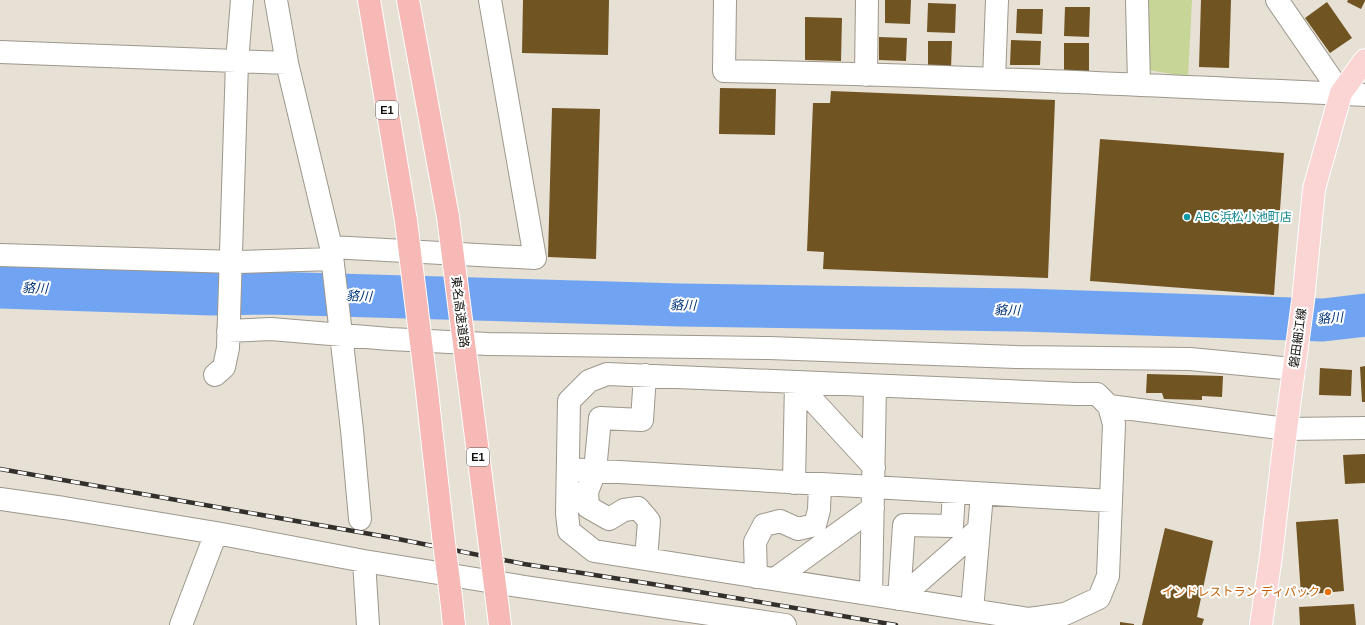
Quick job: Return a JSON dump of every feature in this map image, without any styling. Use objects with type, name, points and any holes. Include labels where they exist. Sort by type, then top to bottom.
[{"type":"highway","name":"E1","points":[[369,0],[406,221],[454,625]]},
{"type":"highway","name":"東名高速道路","points":[[408,0],[448,217],[500,625]]},
{"type":"main road","name":"磐田細江線","points":[[1261,625],[1303,301],[1314,189],[1341,93],[1365,60]]},
{"type":"street","points":[[215,375],[224,367],[228,348],[237,62],[242,0]]},
{"type":"street","points":[[276,0],[287,63],[332,256],[360,519]]},
{"type":"street","points":[[0,256],[230,262],[332,256],[535,258],[490,0]]},
{"type":"street","points":[[725,0],[724,71],[1139,84],[1365,94]]},
{"type":"street","points":[[866,75],[867,0]]},
{"type":"street","points":[[994,79],[997,0]]},
{"type":"street","points":[[1137,0],[1139,84]]},
{"type":"street","points":[[1277,0],[1341,93]]},
{"type":"street","points":[[0,52],[287,63]]},
{"type":"street","points":[[228,326],[488,344],[769,348],[1016,357],[1295,361]]},
{"type":"street","points":[[607,374],[796,382],[1097,394],[1109,406],[1114,424],[1108,576],[1099,598],[1065,614],[1029,619],[594,551],[569,531],[567,514],[569,401],[589,381],[607,374]]},
{"type":"street","points":[[645,375],[642,420],[600,418],[595,471],[587,492],[588,506],[609,519],[624,510],[638,508],[649,521],[646,560]]},
{"type":"street","points":[[794,483],[796,382]]},
{"type":"street","points":[[796,382],[873,488]]},
{"type":"street","points":[[871,594],[875,386]]},
{"type":"street","points":[[1109,406],[1286,429],[1365,428]]},
{"type":"street","points":[[568,469],[1111,501]]},
{"type":"street","points":[[766,578],[755,542],[764,525],[780,521],[798,529],[815,525],[819,510],[820,484]]},
{"type":"street","points":[[766,578],[873,488]]},
{"type":"street","points":[[899,599],[904,525],[952,526],[954,492]]},
{"type":"street","points":[[972,610],[982,494]]},
{"type":"street","points":[[0,499],[216,533],[364,561],[525,587],[784,625]]},
{"type":"street","points":[[899,599],[979,528]]},
{"type":"street","points":[[181,625],[216,533]]},
{"type":"street","points":[[364,561],[368,625]]},
{"type":"green space","points":[[1147,0],[1192,0],[1188,77],[1149,70]]},
{"type":"building","points":[[523,0],[609,0],[608,55],[522,53]]},
{"type":"building","points":[[885,0],[911,0],[910,24],[885,23]]},
{"type":"building","points":[[1201,0],[1231,0],[1229,68],[1199,67]]},
{"type":"building","points":[[1348,0],[1365,1],[1361,9],[1347,2]]},
{"type":"building","points":[[1327,2],[1352,38],[1330,53],[1305,18]]},
{"type":"building","points":[[928,3],[956,4],[955,33],[927,32]]},
{"type":"building","points":[[1065,7],[1090,7],[1089,37],[1064,36]]},
{"type":"building","points":[[1017,9],[1043,9],[1042,34],[1016,33]]},
{"type":"building","points":[[805,17],[842,18],[841,61],[805,60]]},
{"type":"building","points":[[879,37],[907,38],[906,61],[879,60]]},
{"type":"building","points":[[1011,40],[1041,41],[1040,65],[1010,65]]},
{"type":"building","points":[[928,41],[952,41],[951,69],[928,69]]},
{"type":"building","points":[[1064,43],[1089,43],[1089,74],[1064,73]]},
{"type":"building","points":[[720,88],[776,89],[775,135],[719,134]]},
{"type":"building","points":[[831,91],[1055,100],[1048,278],[823,269],[824,252],[807,251],[813,103],[830,103]]},
{"type":"building","points":[[552,108],[600,109],[596,259],[548,257]]},
{"type":"building","name":"ABC浜松小池町店","points":[[1100,139],[1284,153],[1274,295],[1090,281]]},
{"type":"building","points":[[1365,366],[1365,402],[1362,402],[1360,367]]},
{"type":"building","points":[[1320,368],[1352,370],[1351,396],[1319,395]]},
{"type":"building","points":[[1147,374],[1223,376],[1222,397],[1202,396],[1202,400],[1164,399],[1162,393],[1146,393]]},
{"type":"building","points":[[1365,454],[1365,483],[1345,484],[1343,455]]},
{"type":"building","points":[[1338,519],[1344,591],[1301,595],[1296,522]]},
{"type":"building","points":[[1165,528],[1213,541],[1197,617],[1204,619],[1202,625],[1142,625]]},
{"type":"building","points":[[1354,604],[1356,625],[1300,625],[1299,607]]},
{"type":"building","points":[[1120,622],[1134,624],[1134,625],[1120,625]]},
{"type":"waterway","name":"貉川","points":[[0,287],[212,294],[269,293],[680,305],[1023,310],[1323,320],[1365,315]]},
{"type":"railway","points":[[0,469],[393,538],[524,564],[896,625]]},
{"type":"place","name":"ABC浜松小池町店","points":[[1187,217]]},
{"type":"place","name":"インドレストラン ディパック","points":[[1328,592]]}]
